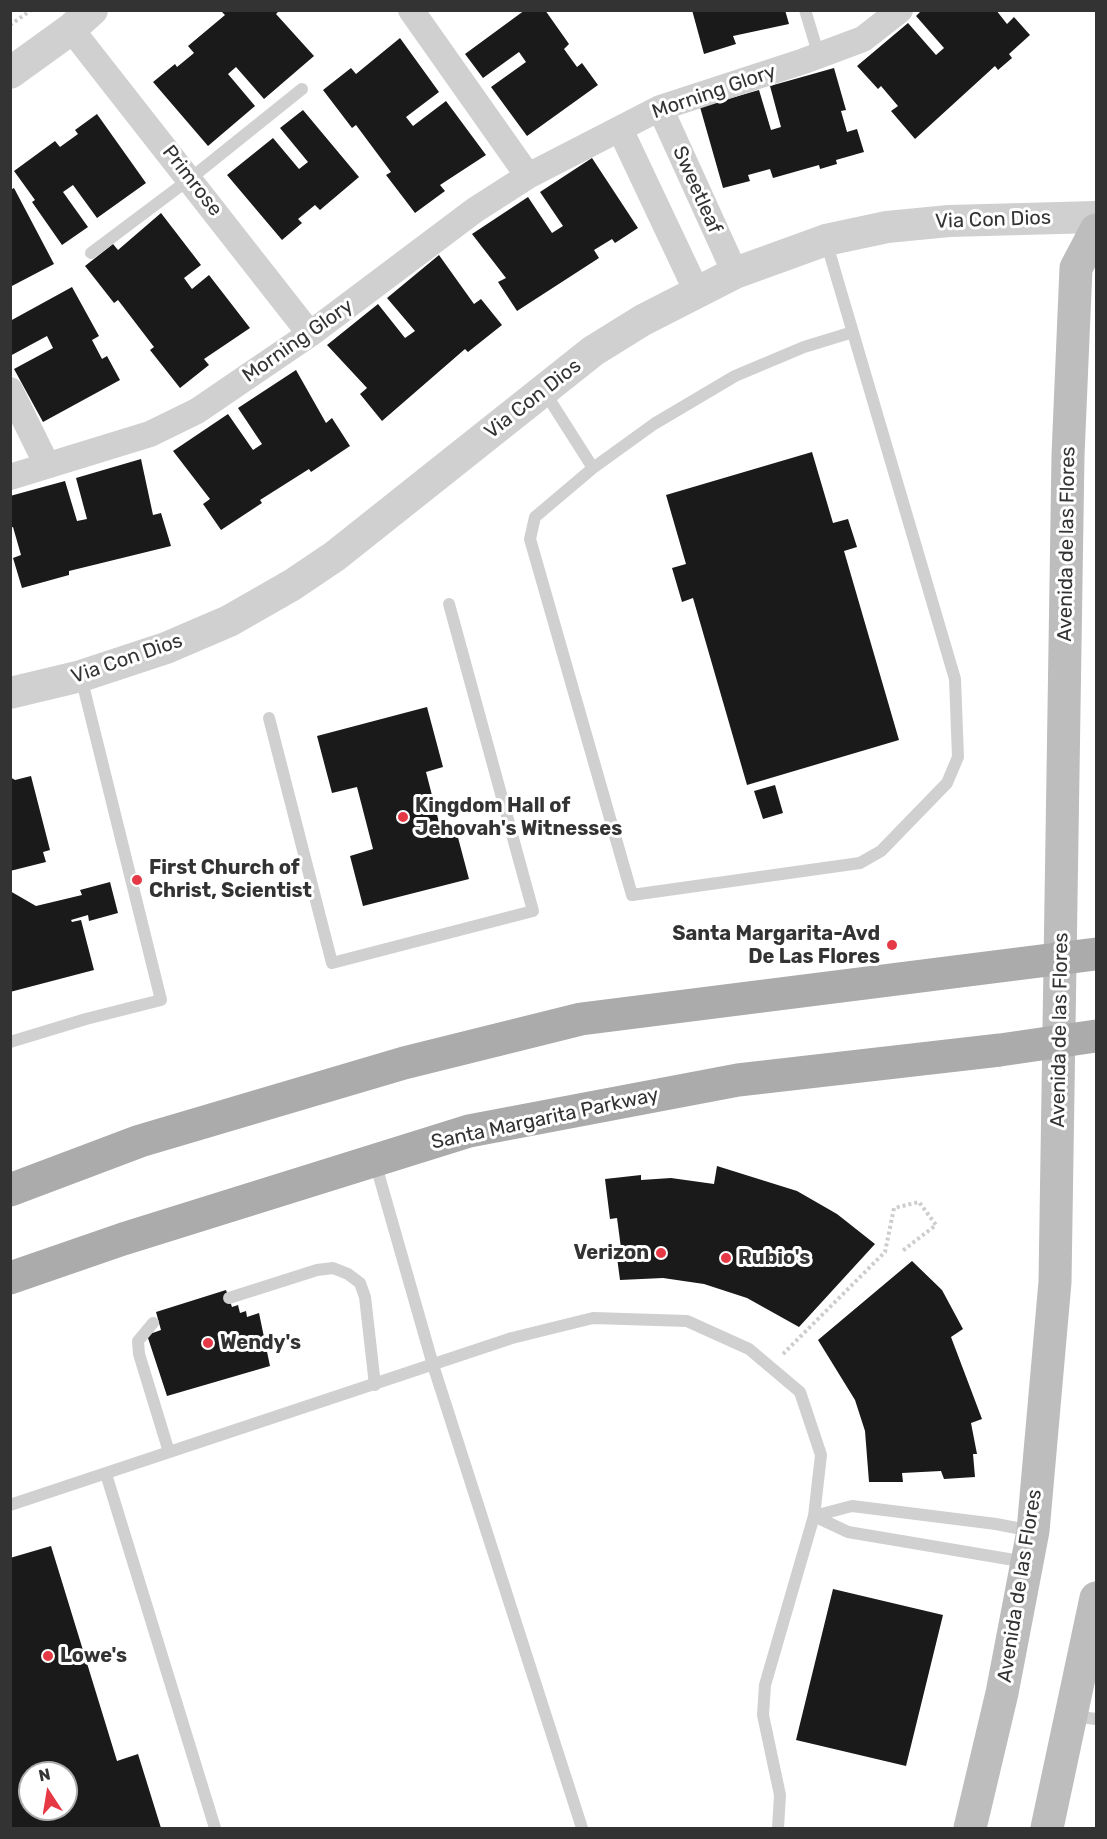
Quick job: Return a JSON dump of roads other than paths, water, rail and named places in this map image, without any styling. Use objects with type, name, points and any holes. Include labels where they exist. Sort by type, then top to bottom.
[{"type":"main road","name":"Avenida de las Flores","points":[[970,1828],[1002,1693],[1033,1531],[1055,1282],[1059,1130],[1058,1042],[1066,517],[1076,268],[1096,230]]},
{"type":"main road","points":[[10,1190],[140,1141],[404,1063],[581,1019],[1096,954]]},
{"type":"main road","name":"Santa Margarita Parkway","points":[[10,1278],[374,1158],[469,1131],[738,1080],[1096,1036]]},
{"type":"main road","points":[[1047,1828],[1085,1717],[1096,1598]]},
{"type":"street","points":[[411,10],[528,176]]},
{"type":"street","name":"Morning Glory","points":[[10,477],[150,434],[197,411],[310,334],[475,210],[528,176],[660,108],[819,56],[863,39],[900,10]]},
{"type":"street","points":[[10,73],[81,20]]},
{"type":"street","name":"Primrose","points":[[81,20],[191,178],[310,334]]},
{"type":"street","name":"Sweetleaf","points":[[660,108],[735,273]]},
{"type":"street","points":[[620,129],[697,292]]},
{"type":"street","name":"Via Con Dios","points":[[10,693],[81,676],[166,648],[229,621],[292,585],[335,556],[593,351],[642,320],[735,273],[826,240],[887,227],[949,221],[1096,217]]},
{"type":"street","points":[[10,390],[47,465]]},
{"type":"lane","points":[[805,10],[819,56]]},
{"type":"lane","points":[[91,253],[191,178],[302,89]]},
{"type":"lane","points":[[826,240],[955,679],[958,757],[947,783],[881,851],[860,863],[632,895],[530,539],[535,517],[593,468],[654,424],[735,376],[804,347],[853,332]]},
{"type":"lane","points":[[543,390],[593,468]]},
{"type":"lane","points":[[268,718],[332,963],[533,911],[449,604]]},
{"type":"lane","points":[[10,1042],[86,1018],[160,1000],[81,676]]},
{"type":"lane","points":[[374,1158],[433,1365],[582,1828]]},
{"type":"lane","points":[[229,1298],[317,1270],[333,1268],[348,1274],[360,1283],[365,1297],[375,1385]]},
{"type":"lane","points":[[10,1505],[512,1338],[593,1318],[687,1321],[749,1349],[800,1392],[821,1455],[814,1516],[765,1685],[763,1715],[780,1796],[778,1828]]},
{"type":"lane","points":[[153,1323],[138,1341],[139,1354],[169,1452]]},
{"type":"lane","points":[[106,1474],[215,1828]]},
{"type":"lane","points":[[814,1516],[852,1506],[996,1524],[1033,1531]]},
{"type":"lane","points":[[814,1516],[848,1532],[1027,1563]]},
{"type":"place","name":"Kingdom Hall of Jehovah's Witnesses","points":[[403,817]]},
{"type":"place","name":"First Church of Christ, Scientist","points":[[137,880]]},
{"type":"place","name":"Santa Margarita-Avd De Las Flores","points":[[892,945]]},
{"type":"place","name":"Verizon","points":[[661,1253]]},
{"type":"place","name":"Rubio's","points":[[726,1258]]},
{"type":"place","name":"Wendy's","points":[[208,1343]]},
{"type":"place","name":"Lowe's","points":[[48,1656]]}]
